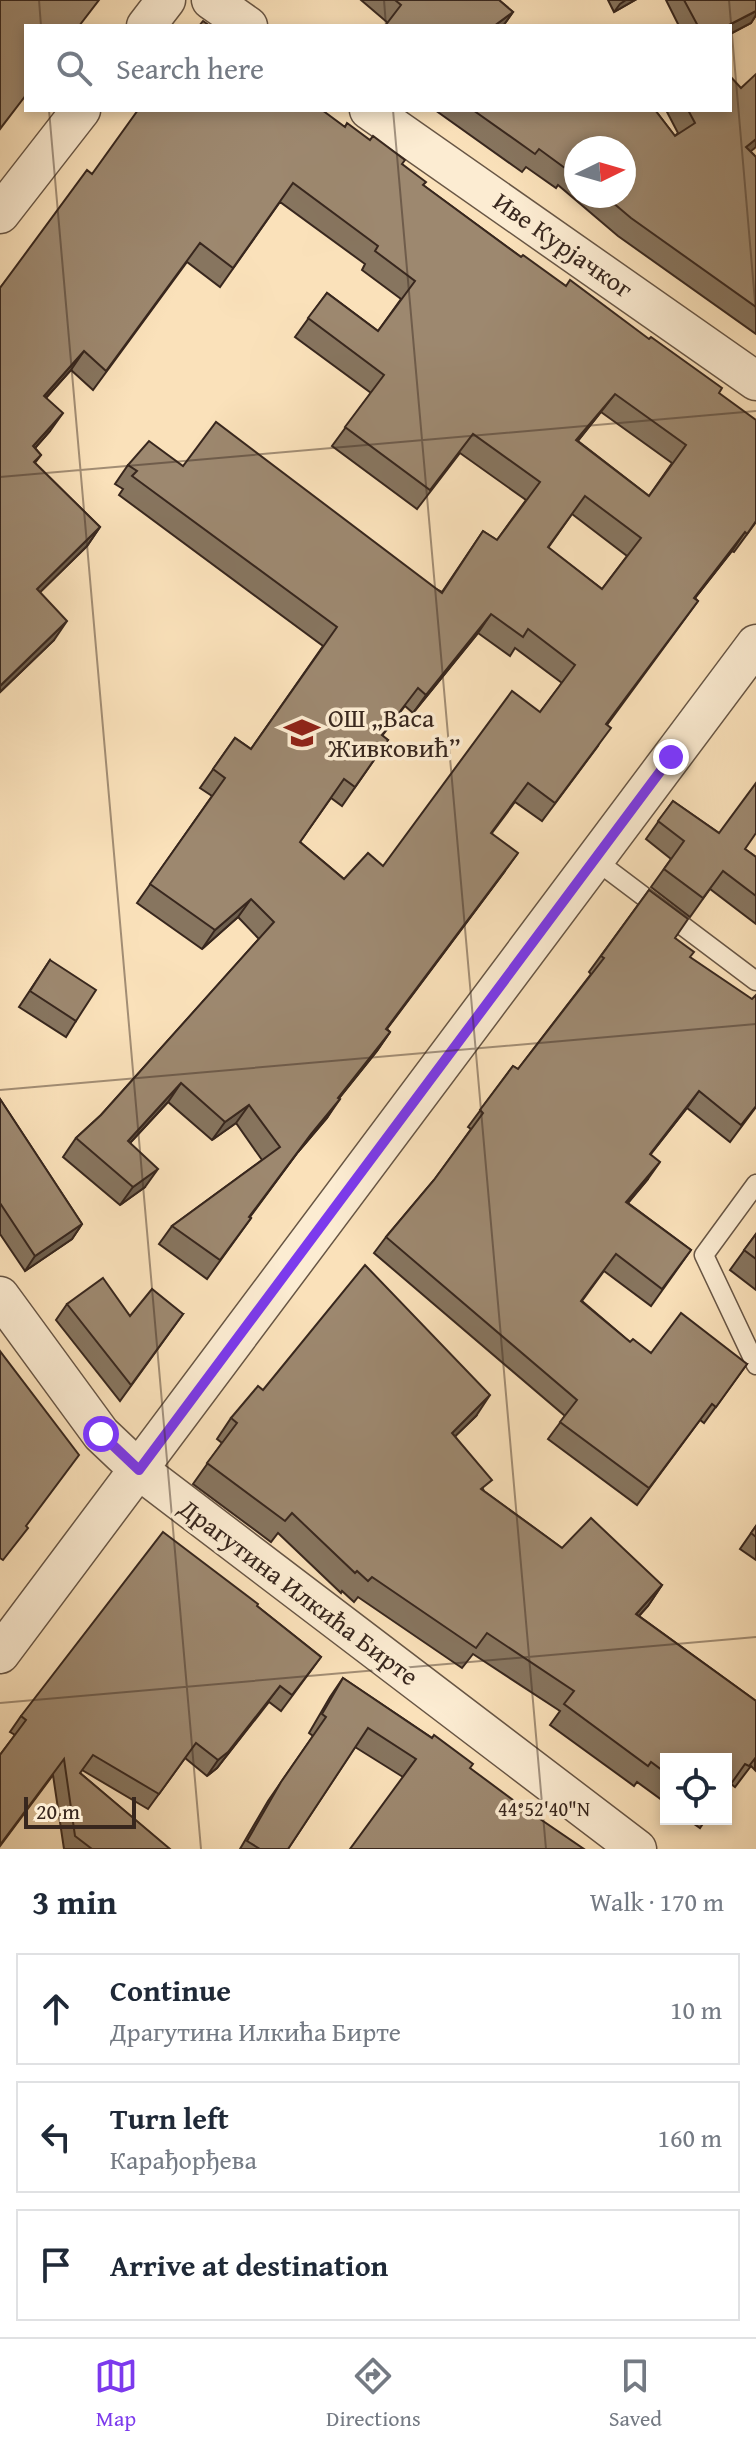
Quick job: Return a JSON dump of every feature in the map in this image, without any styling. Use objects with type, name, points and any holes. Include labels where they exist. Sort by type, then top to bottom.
[{"type":"street","points":[[148,24],[166,0]]},
{"type":"street","points":[[211,0],[245,24]]},
{"type":"street","points":[[0,214],[79,112]]},
{"type":"street","name":"Иве Курјачког","points":[[372,112],[756,381]]},
{"type":"street","points":[[0,1654],[756,644]]},
{"type":"street","name":"Драгутина Илкића Бирте","points":[[0,1296],[101,1434],[139,1470],[637,1849]]},
{"type":"lane","points":[[594,859],[756,981]]},
{"type":"lane","points":[[756,1184],[704,1255],[756,1365]]},
{"type":"building","points":[[0,0],[99,0],[81,24],[24,24],[24,98],[0,129]]},
{"type":"building","points":[[395,0],[499,0],[513,12],[497,24],[387,24],[401,5]]},
{"type":"building","points":[[684,0],[756,0],[756,11],[731,24],[697,24]]},
{"type":"building","points":[[756,74],[756,139],[746,147],[756,157],[756,307],[619,208],[636,208],[636,136],[564,136],[564,167],[539,149],[535,154],[476,112],[657,112],[675,136],[695,123],[689,112],[732,112],[732,78],[741,88]]},
{"type":"building","points":[[137,112],[325,112],[370,140],[373,136],[405,160],[402,164],[426,182],[423,185],[521,257],[523,255],[566,286],[570,280],[649,339],[651,337],[722,388],[719,393],[756,420],[756,521],[694,598],[698,601],[606,724],[611,728],[555,803],[528,783],[491,833],[518,853],[386,1029],[390,1032],[249,1217],[220,1260],[172,1226],[280,1147],[249,1105],[225,1122],[181,1083],[128,1141],[158,1169],[133,1187],[76,1138],[101,1115],[274,922],[251,899],[215,930],[150,884],[225,778],[213,769],[235,738],[251,749],[337,627],[132,476],[137,471],[128,465],[149,441],[183,466],[216,422],[442,593],[483,531],[497,540],[540,482],[473,434],[430,490],[345,427],[384,375],[308,318],[327,293],[378,331],[415,281],[375,251],[378,246],[293,183],[233,268],[200,243],[106,371],[84,351],[44,396],[63,413],[33,446],[41,455],[34,462],[100,527],[37,589],[67,621],[0,686],[0,288],[87,170],[92,174]],"holes":[[[615,394],[686,445],[649,496],[576,440]],[[585,496],[641,538],[602,589],[548,547]],[[491,614],[523,637],[528,629],[575,665],[540,712],[512,691],[383,866],[368,853],[344,879],[300,842],[344,779],[355,787],[388,740],[382,735],[418,688],[426,695]]]},
{"type":"building","points":[[756,783],[756,833],[745,849],[756,857],[756,896],[723,871],[703,898],[664,869],[684,841],[658,821],[673,801],[719,833]]},
{"type":"building","points":[[649,890],[688,919],[675,938],[694,952],[690,957],[752,999],[756,995],[756,1106],[741,1125],[699,1091],[650,1154],[660,1162],[626,1202],[691,1250],[662,1289],[616,1254],[581,1301],[630,1342],[633,1339],[651,1353],[681,1313],[747,1364],[716,1407],[712,1404],[649,1488],[560,1422],[577,1400],[386,1237],[434,1180],[513,1066],[518,1069],[604,958],[601,956]]},
{"type":"building","points":[[50,960],[96,990],[76,1021],[30,991]]},
{"type":"building","points":[[0,1099],[82,1224],[35,1256],[0,1203]]},
{"type":"building","points":[[756,1234],[756,1259],[744,1250]]},
{"type":"building","points":[[365,1265],[490,1395],[452,1433],[492,1480],[481,1489],[562,1548],[591,1518],[662,1585],[636,1614],[756,1701],[756,1757],[749,1766],[745,1764],[732,1782],[732,1753],[660,1753],[660,1769],[651,1762],[648,1766],[564,1704],[574,1691],[487,1633],[476,1648],[372,1577],[368,1581],[357,1571],[355,1573],[292,1513],[285,1521],[207,1463],[237,1423],[231,1418],[258,1386],[263,1390]]},
{"type":"building","points":[[103,1278],[130,1316],[152,1289],[183,1314],[131,1385],[67,1304]]},
{"type":"building","points":[[0,1351],[79,1455],[3,1560],[0,1558]]},
{"type":"building","points":[[163,1532],[258,1604],[321,1657],[292,1695],[280,1686],[228,1752],[218,1760],[196,1743],[159,1794],[93,1755],[80,1773],[170,1849],[92,1849],[75,1836],[64,1759],[0,1845],[0,1755],[26,1720],[21,1716]]},
{"type":"building","points":[[343,1678],[432,1738],[434,1735],[473,1764],[470,1768],[584,1849],[350,1849],[416,1759],[368,1728],[288,1849],[260,1849],[247,1841],[281,1782],[326,1717],[322,1714]]},
{"type":"place","name":"ОШ „Васа Живковић”","points":[[302,733]]},
{"type":"route","points":[[101,1434],[139,1470],[671,757]]}]
